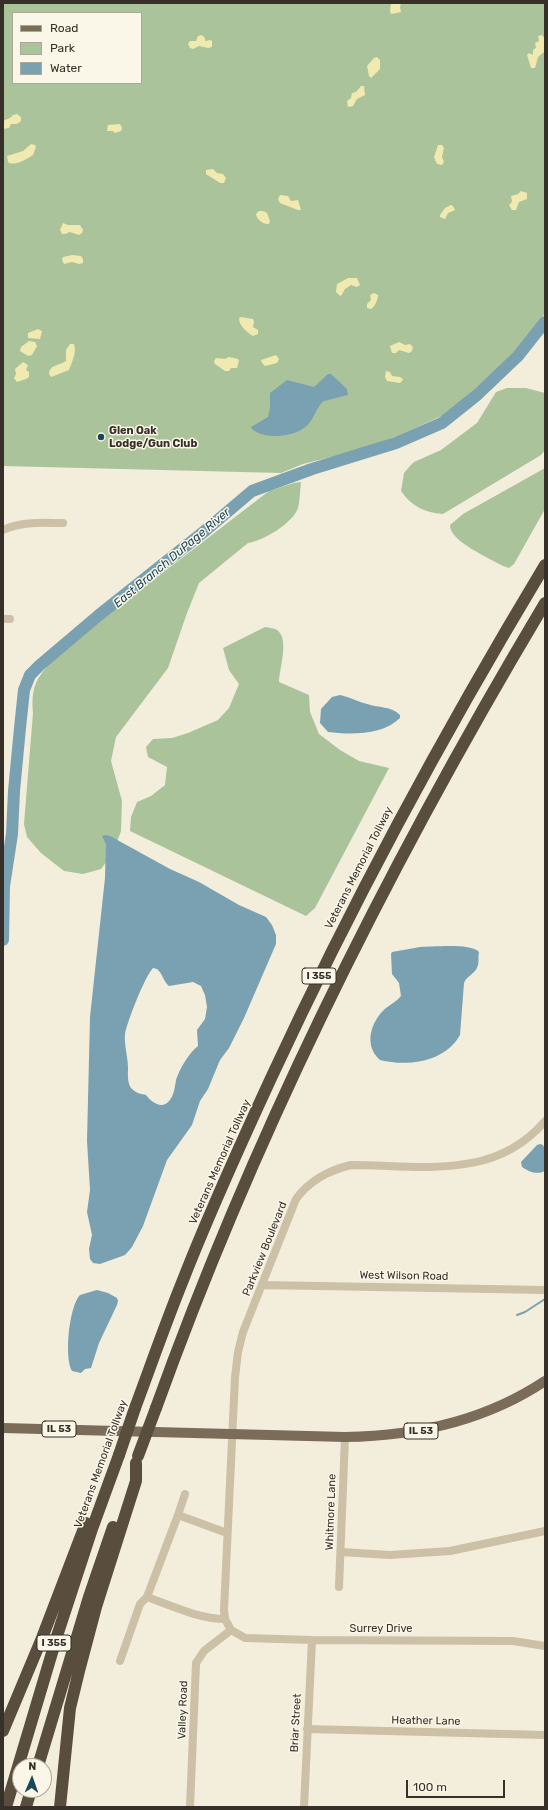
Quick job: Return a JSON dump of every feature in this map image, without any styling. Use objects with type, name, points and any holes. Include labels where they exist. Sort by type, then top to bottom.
[{"type":"highway","name":"Veterans Memorial Tollway","points":[[6,1807],[57,1636],[92,1529],[135,1408],[184,1278],[213,1209],[252,1120],[328,957],[427,768],[545,565]]},
{"type":"highway","name":"I 355","points":[[40,1758],[89,1597],[137,1460],[183,1334],[235,1209],[324,1011],[443,778],[545,603]]},
{"type":"highway","points":[[60,1807],[70,1708],[78,1671],[96,1607],[136,1481],[137,1460]]},
{"type":"highway","points":[[3,1731],[42,1638],[80,1538],[100,1494],[109,1482]]},
{"type":"main road","name":"IL 53","points":[[3,1428],[286,1434],[345,1437],[401,1434],[452,1423],[503,1404],[545,1381]]},
{"type":"street","points":[[3,530],[13,526],[29,523],[63,523]]},
{"type":"street","name":"Parkview Boulevard","points":[[232,1433],[235,1377],[238,1352],[244,1332],[296,1199],[309,1185],[325,1174],[341,1167],[351,1165],[441,1167],[469,1165],[485,1161],[507,1151],[523,1141],[545,1121]]},
{"type":"street","name":"West Wilson Road","points":[[262,1285],[545,1290]]},
{"type":"street","points":[[231,1630],[225,1618],[224,1610],[232,1433]]},
{"type":"street","name":"Whitmore Lane","points":[[339,1587],[345,1437]]},
{"type":"street","points":[[120,1661],[140,1604],[147,1597],[186,1494]]},
{"type":"street","points":[[178,1515],[227,1533]]},
{"type":"street","points":[[341,1552],[390,1555],[450,1551],[545,1531]]},
{"type":"street","points":[[147,1597],[187,1612],[214,1619],[225,1618]]},
{"type":"street","name":"Surrey Drive","points":[[231,1630],[244,1638],[312,1640],[513,1641],[545,1646]]},
{"type":"street","name":"Valley Road","points":[[190,1807],[196,1663],[204,1651],[231,1630]]},
{"type":"street","name":"Briar Street","points":[[304,1807],[312,1640]]},
{"type":"street","name":"Heather Lane","points":[[307,1729],[545,1735]]},
{"type":"green space","points":[[3,3],[545,3],[545,313],[530,335],[505,362],[448,413],[400,435],[359,450],[303,464],[281,473],[3,466]]},
{"type":"green space","points":[[507,388],[526,388],[545,393],[545,450],[541,455],[443,514],[424,510],[409,501],[401,491],[404,473],[410,466],[414,462],[441,450],[477,423],[496,392]]},
{"type":"green space","points":[[545,468],[545,509],[514,564],[509,568],[472,549],[456,537],[451,531],[450,525],[463,514]]},
{"type":"green space","points":[[301,482],[298,508],[290,520],[269,535],[254,542],[248,543],[199,583],[168,668],[116,737],[111,761],[122,801],[121,831],[113,853],[101,869],[83,874],[64,871],[41,853],[27,837],[24,824],[33,696],[38,679],[48,665],[67,647],[269,491]]},
{"type":"green space","points":[[265,627],[277,630],[281,634],[283,640],[283,654],[279,682],[309,695],[310,712],[319,734],[340,750],[359,761],[389,768],[315,908],[306,916],[130,831],[131,817],[137,802],[151,796],[165,785],[167,767],[148,757],[146,747],[153,739],[172,738],[218,720],[229,708],[239,684],[229,670],[223,648]]},
{"type":"sand","points":[[391,3],[401,3],[401,12],[391,14]]},
{"type":"sand","points":[[202,35],[205,38],[205,41],[212,41],[212,47],[208,48],[199,46],[193,49],[190,48],[188,44],[190,41],[196,41],[198,36]]},
{"type":"sand","points":[[542,35],[545,39],[544,52],[538,57],[535,68],[531,68],[527,55],[529,53],[533,55],[533,50],[536,48],[535,43],[539,41],[538,36]]},
{"type":"sand","points":[[377,57],[380,60],[380,69],[371,78],[369,76],[367,66],[374,58]]},
{"type":"sand","points":[[361,86],[364,86],[365,95],[357,99],[353,106],[348,107],[347,101],[351,98],[352,93],[356,92]]},
{"type":"sand","points":[[17,114],[21,117],[21,121],[17,124],[11,124],[9,128],[3,129],[3,121]]},
{"type":"sand","points":[[120,124],[122,128],[121,131],[115,133],[113,131],[107,131],[108,125]]},
{"type":"sand","points":[[31,144],[35,145],[36,147],[33,155],[14,164],[8,162],[7,156],[23,151]]},
{"type":"sand","points":[[438,145],[442,145],[444,148],[442,157],[444,162],[442,165],[437,164],[434,157]]},
{"type":"sand","points":[[213,169],[217,173],[223,174],[226,178],[224,183],[220,183],[206,174],[206,170]]},
{"type":"sand","points":[[521,191],[527,193],[527,199],[519,202],[516,210],[512,210],[509,205],[512,202],[511,196],[518,194]]},
{"type":"sand","points":[[280,195],[288,196],[291,201],[298,200],[301,210],[280,203],[278,199]]},
{"type":"sand","points":[[451,205],[455,210],[448,213],[445,219],[440,217],[445,208]]},
{"type":"sand","points":[[259,211],[264,211],[267,213],[270,221],[269,224],[263,223],[257,218],[256,214]]},
{"type":"sand","points":[[63,223],[68,225],[80,225],[83,230],[82,233],[79,235],[70,232],[62,234],[60,230]]},
{"type":"sand","points":[[72,255],[81,256],[83,263],[79,264],[72,262],[64,264],[62,260],[63,257]]},
{"type":"sand","points":[[348,278],[357,278],[360,285],[357,287],[351,285],[345,289],[341,296],[336,292],[337,284]]},
{"type":"sand","points":[[374,293],[378,295],[376,303],[371,309],[367,308],[367,304],[371,300],[370,295]]},
{"type":"sand","points":[[239,318],[253,319],[253,327],[258,330],[258,334],[253,336],[248,333],[240,324]]},
{"type":"sand","points":[[38,329],[42,331],[40,339],[28,338],[28,333]]},
{"type":"sand","points":[[29,341],[35,342],[37,346],[32,355],[28,356],[20,351],[21,347]]},
{"type":"sand","points":[[399,342],[405,345],[410,344],[413,347],[412,351],[409,353],[399,350],[396,353],[392,353],[390,346]]},
{"type":"sand","points":[[70,344],[74,344],[75,350],[69,370],[51,377],[49,374],[51,368],[66,361],[66,350]]},
{"type":"sand","points":[[276,355],[279,359],[277,363],[265,366],[262,363],[261,360]]},
{"type":"sand","points":[[229,357],[238,359],[239,361],[237,368],[231,368],[229,371],[225,371],[215,364],[214,361],[216,358],[225,359]]},
{"type":"sand","points":[[23,362],[28,365],[26,370],[29,372],[29,377],[17,382],[14,378],[16,374],[15,369]]},
{"type":"sand","points":[[386,371],[390,372],[392,376],[400,377],[403,379],[402,381],[400,383],[387,381],[385,377]]},
{"type":"water","points":[[328,374],[331,374],[347,389],[348,395],[324,401],[312,420],[305,427],[299,431],[282,436],[265,435],[252,429],[251,427],[268,417],[270,408],[270,393],[287,380],[314,387]]},
{"type":"water","points":[[340,695],[393,710],[400,715],[400,718],[393,724],[376,731],[356,733],[328,732],[320,723],[321,709],[332,697]]},
{"type":"water","points":[[102,836],[110,836],[170,869],[199,882],[239,905],[266,917],[272,925],[276,935],[276,944],[244,1018],[229,1048],[220,1060],[208,1089],[200,1101],[192,1125],[167,1160],[143,1226],[132,1247],[125,1255],[100,1264],[93,1263],[90,1259],[89,1249],[92,1235],[87,1212],[90,1190],[87,1141],[90,1017],[105,878],[106,844]],"holes":[[[153,968],[157,969],[169,986],[193,982],[201,986],[205,995],[207,1007],[205,1019],[197,1030],[198,1046],[185,1061],[176,1080],[171,1099],[163,1105],[157,1104],[146,1095],[137,1092],[130,1087],[125,1038],[129,1020],[141,989]]]},
{"type":"water","points":[[460,946],[475,949],[479,952],[477,968],[465,980],[464,983],[460,1035],[453,1044],[435,1057],[402,1063],[380,1060],[375,1054],[370,1040],[373,1026],[381,1013],[401,996],[399,983],[392,974],[391,954],[392,952],[420,947]]},
{"type":"water","points":[[537,1145],[543,1145],[545,1149],[545,1171],[539,1173],[533,1172],[522,1167],[521,1162]]},
{"type":"water","points":[[97,1290],[108,1293],[117,1298],[117,1305],[99,1343],[91,1368],[85,1369],[81,1373],[72,1371],[68,1355],[68,1344],[73,1310],[80,1295]]},
{"type":"waterway","name":"East Branch DuPage River","points":[[3,940],[4,886],[12,834],[14,791],[20,728],[24,690],[30,675],[99,615],[206,530],[252,491],[312,469],[396,443],[442,423],[477,395],[518,356],[545,322]]},
{"type":"waterway","points":[[517,1315],[525,1312],[545,1299]]},
{"type":"place","name":"Glen Oak Lodge/Gun Club","points":[[101,437]]}]
